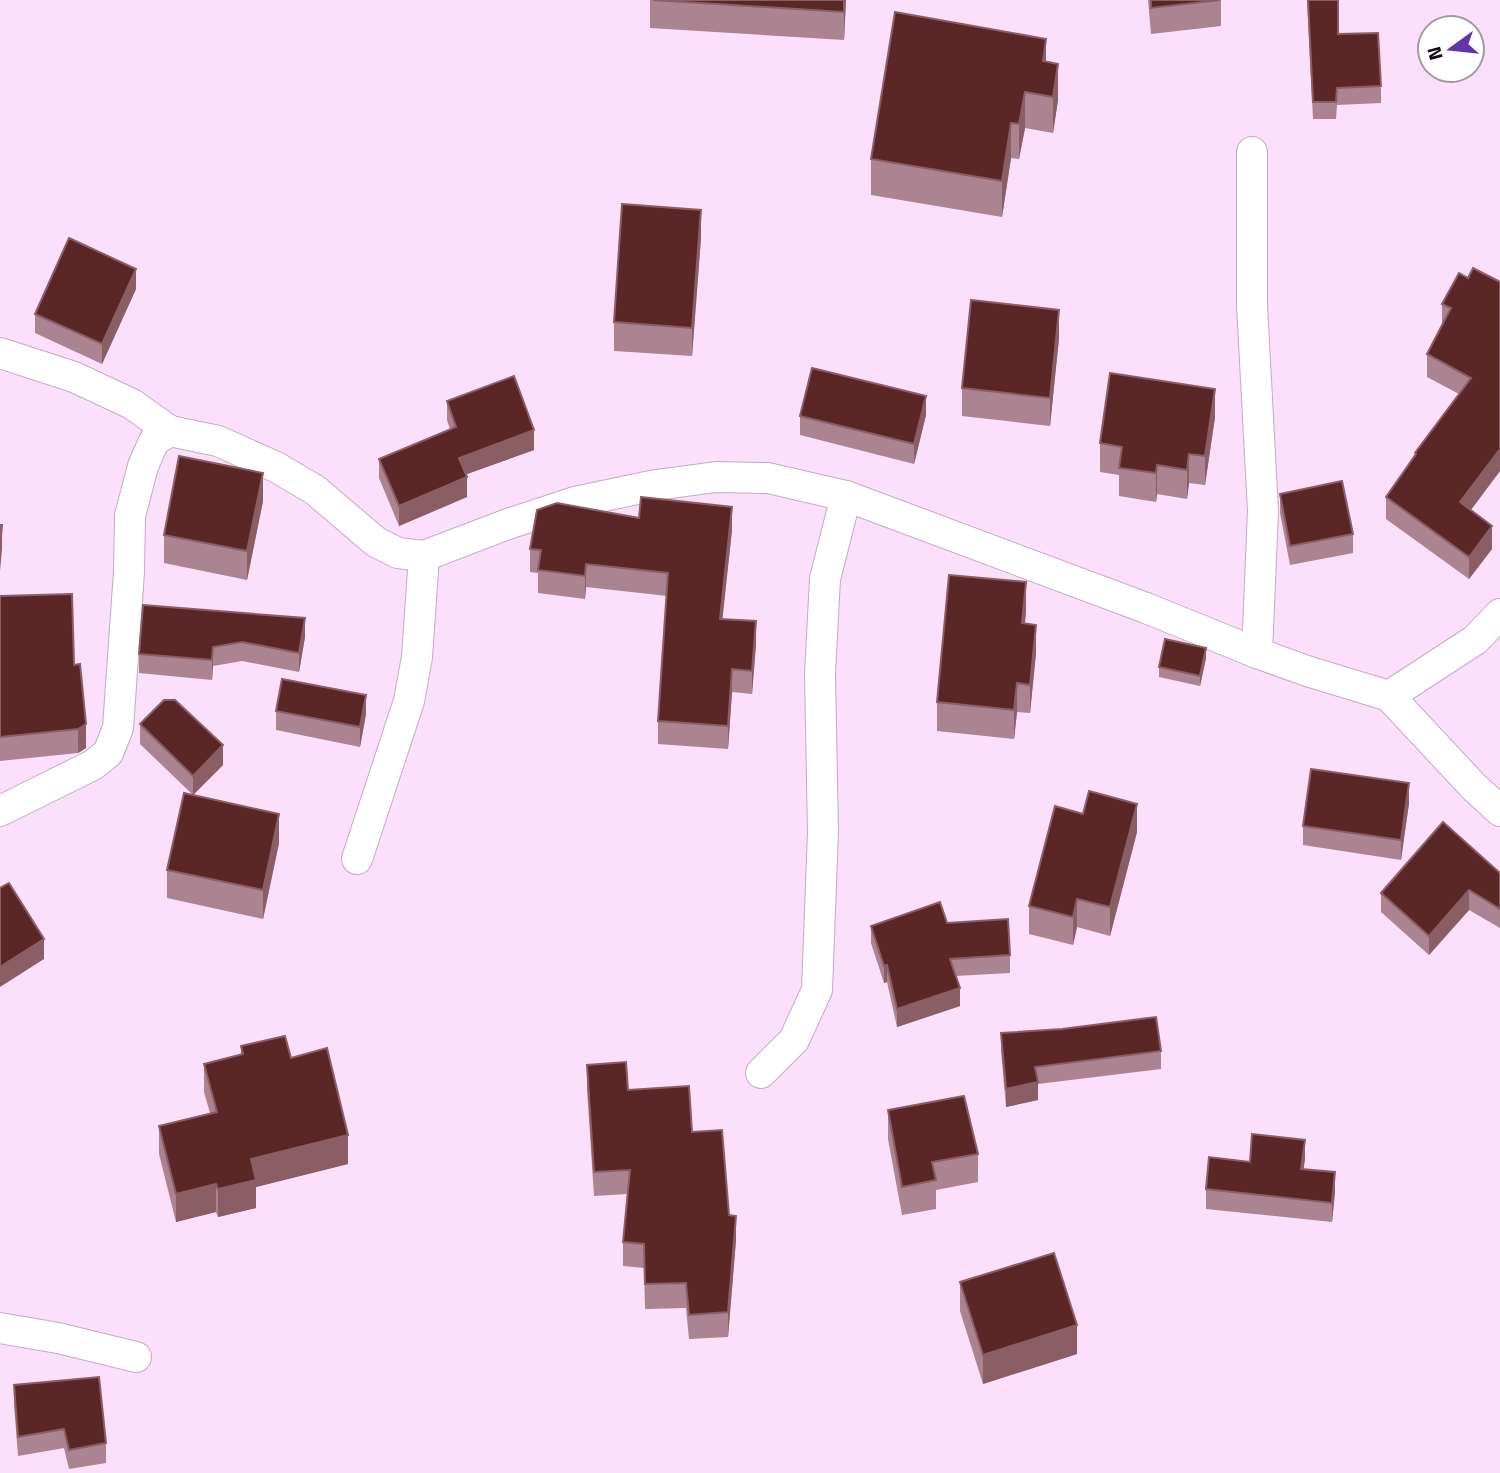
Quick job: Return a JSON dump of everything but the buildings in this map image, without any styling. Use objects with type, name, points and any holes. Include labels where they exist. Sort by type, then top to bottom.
[{"type":"street","points":[[1251,152],[1252,305],[1263,511],[1257,653]]},
{"type":"street","points":[[0,353],[74,377],[132,404],[170,432],[218,442],[276,467],[315,490],[376,542],[398,553],[424,556],[575,502],[656,485],[716,477],[768,478],[846,496],[1146,608],[1257,653],[1390,696],[1474,787],[1500,811]]},
{"type":"street","points":[[0,811],[93,765],[108,753],[118,727],[129,572],[130,516],[143,466],[154,441],[170,432]]},
{"type":"street","points":[[761,1073],[794,1040],[817,989],[823,832],[820,674],[825,579],[846,496]]},
{"type":"street","points":[[357,859],[409,701],[417,657],[424,556]]},
{"type":"street","points":[[1390,696],[1475,640],[1500,614]]},
{"type":"street","points":[[0,1328],[58,1338],[136,1357]]}]
